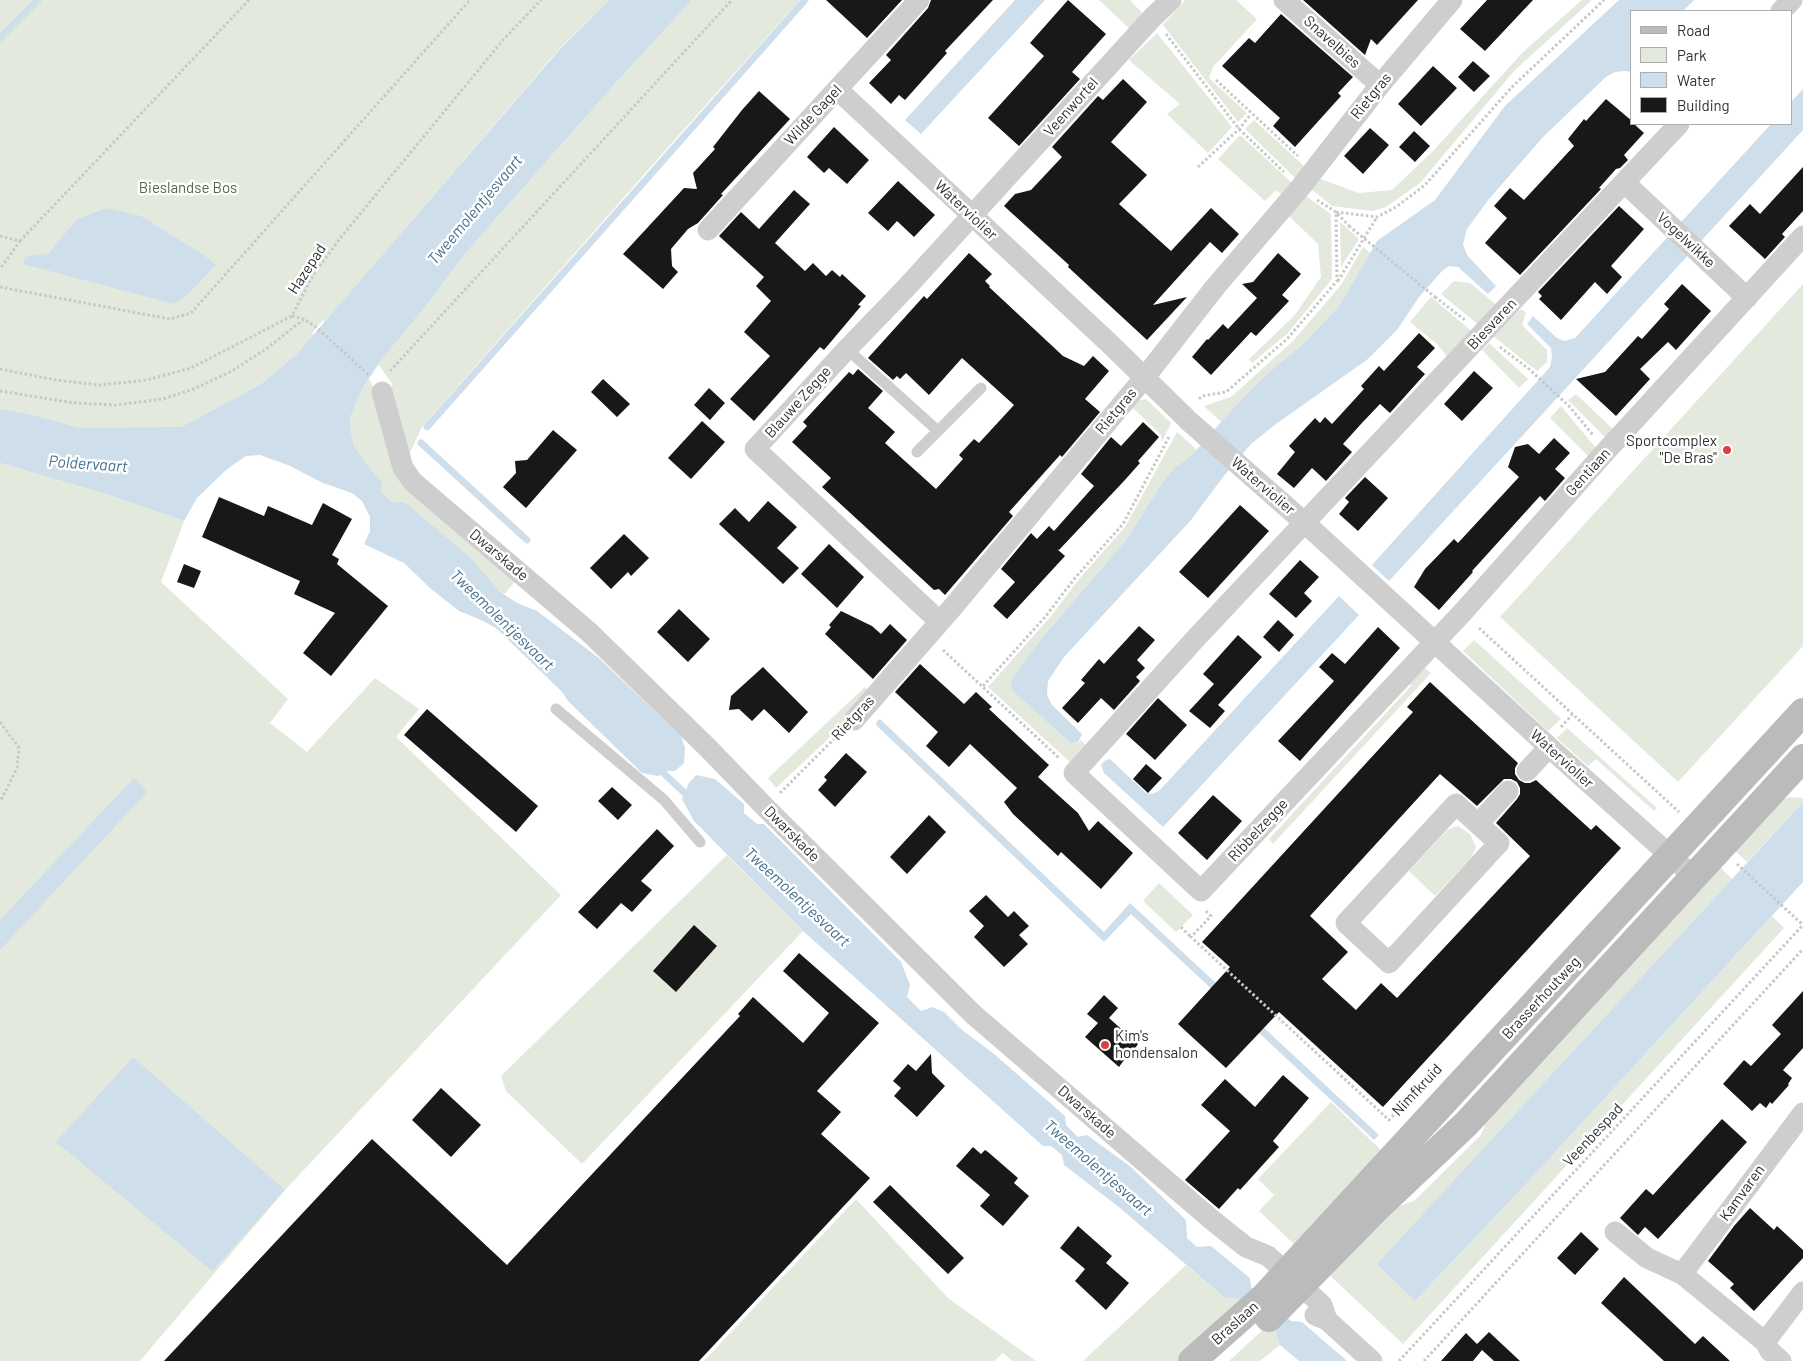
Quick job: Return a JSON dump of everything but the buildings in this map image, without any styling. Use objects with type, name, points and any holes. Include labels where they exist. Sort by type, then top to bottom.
[{"type":"main road","name":"Brasserhoutweg","points":[[1277,1297],[1671,856],[1803,712]]},
{"type":"main road","name":"Brasserhoutweg","points":[[1277,1297],[1378,1207],[1466,1124],[1694,877],[1727,855],[1801,765]]},
{"type":"main road","name":"Braslaan","points":[[1192,1361],[1277,1297]]},
{"type":"main road","name":"Braslaan","points":[[1220,1361],[1277,1297]]},
{"type":"street","name":"Wilde Gagel","points":[[708,230],[918,0]]},
{"type":"street","name":"Veenwortel","points":[[972,216],[1170,0]]},
{"type":"street","name":"Snavelbies","points":[[1284,0],[1380,85]]},
{"type":"street","name":"Rietgras","points":[[854,720],[1145,377],[1216,286],[1300,188],[1380,85],[1452,0]]},
{"type":"street","points":[[1783,10],[1792,0]]},
{"type":"street","name":"Waterviolier","points":[[838,89],[1145,377],[1186,418],[1694,877]]},
{"type":"street","name":"Biesvaren","points":[[1304,523],[1678,125]]},
{"type":"street","name":"Vogelwikke","points":[[1625,183],[1747,298]]},
{"type":"street","name":"Blauwe Zegge","points":[[933,629],[756,449],[972,216]]},
{"type":"street","name":"Gentiaan","points":[[1434,642],[1803,236]]},
{"type":"street","name":"Dwarskade","points":[[380,382],[403,468],[413,482],[589,632],[709,749],[974,1015],[1212,1220],[1246,1247],[1268,1256],[1277,1297],[1327,1320],[1372,1361]]},
{"type":"street","points":[[1201,891],[1074,772],[1304,523]]},
{"type":"street","name":"Ribbelzegge","points":[[1201,891],[1434,642]]},
{"type":"street","points":[[1773,745],[1801,765]]},
{"type":"street","points":[[1527,772],[1549,747]]},
{"type":"street","points":[[1478,824],[1508,792]]},
{"type":"street","points":[[1456,804],[1478,824],[1500,843],[1389,963],[1346,923],[1456,804]]},
{"type":"street","name":"Kamvaren","points":[[1682,1274],[1803,1113]]},
{"type":"street","points":[[1616,1232],[1647,1258],[1682,1274],[1769,1354],[1803,1292]]},
{"type":"lane","points":[[847,349],[938,431]]},
{"type":"lane","points":[[917,452],[981,388]]},
{"type":"lane","points":[[556,710],[664,800],[700,842]]},
{"type":"path","points":[[0,270],[20,241],[249,0]]},
{"type":"path","points":[[0,286],[170,319],[191,313],[470,0]]},
{"type":"path","name":"Hazepad","points":[[0,370],[99,385],[147,380],[191,368],[292,316],[313,275],[342,236],[503,40],[541,0]]},
{"type":"path","points":[[292,316],[304,319],[317,328],[380,382],[732,0]]},
{"type":"path","points":[[982,686],[1045,617],[1075,578],[1123,524],[1186,418],[1202,396],[1226,392],[1287,339],[1338,282],[1377,217],[1396,207],[1425,185],[1512,88],[1604,0]]},
{"type":"path","points":[[1153,17],[1239,129],[1300,188],[1336,212],[1349,226],[1435,297]]},
{"type":"path","points":[[1216,80],[1313,170]]},
{"type":"path","points":[[1198,167],[1239,129],[1251,114]]},
{"type":"path","points":[[1336,212],[1377,217]]},
{"type":"path","points":[[1336,212],[1338,282]]},
{"type":"path","points":[[0,236],[20,241]]},
{"type":"path","points":[[0,391],[75,403],[116,405],[163,399],[194,389],[232,371],[304,319]]},
{"type":"path","points":[[1529,369],[1569,406],[1607,450]]},
{"type":"path","points":[[1463,612],[1697,828]]},
{"type":"path","points":[[933,629],[982,686],[1074,772]]},
{"type":"path","name":"Rietgras","points":[[765,807],[854,720]]},
{"type":"path","points":[[0,722],[19,748],[16,768],[0,802]]},
{"type":"path","points":[[1727,855],[1803,925]]},
{"type":"path","points":[[1181,927],[1191,937],[1211,916],[1194,899],[1201,891]]},
{"type":"path","name":"Veenbespad","points":[[1399,1361],[1803,925]]},
{"type":"path","name":"Nimfkruid","points":[[1191,937],[1389,1120],[1416,1091]]},
{"type":"path","points":[[1424,1361],[1803,949]]},
{"type":"green space","name":"Bieslandse Bos","points":[[0,0],[609,0],[560,48],[325,322],[323,320],[312,333],[314,335],[296,355],[261,384],[181,427],[86,436],[0,415]]},
{"type":"green space","points":[[692,0],[800,0],[422,427],[407,459],[390,393],[392,384],[379,365],[380,362],[433,297],[463,256],[613,86]]},
{"type":"green space","points":[[1099,0],[1130,0],[1146,17],[1133,32]]},
{"type":"green space","points":[[1185,0],[1236,0],[1257,19],[1213,67],[1209,78],[1247,113],[1238,122],[1163,25]]},
{"type":"green space","points":[[1582,0],[1592,0],[1515,70],[1420,183],[1386,207],[1373,211],[1332,206],[1311,189],[1320,179],[1359,193],[1392,190],[1433,151],[1523,52]]},
{"type":"green space","points":[[1157,33],[1232,127],[1208,153],[1167,114],[1180,104],[1129,60]]},
{"type":"green space","points":[[1254,120],[1305,167],[1295,178],[1245,129]]},
{"type":"green space","points":[[1240,135],[1292,183],[1283,196],[1276,190],[1265,201],[1218,159]]},
{"type":"green space","points":[[1306,196],[1331,214],[1332,279],[1288,333],[1252,363],[1249,359],[1294,316],[1321,277],[1318,244],[1289,216]]},
{"type":"green space","points":[[1340,222],[1359,239],[1341,267]]},
{"type":"green space","points":[[1363,247],[1370,253],[1339,306],[1303,344],[1275,367],[1221,422],[1204,406],[1231,397],[1293,341],[1341,285]]},
{"type":"green space","points":[[1454,281],[1470,283],[1499,307],[1481,327],[1441,294]]},
{"type":"green space","name":"Sportcomplex \"De Bras\"","points":[[1803,284],[1803,646],[1678,782],[1500,617]]},
{"type":"green space","points":[[1431,297],[1474,333],[1450,360],[1437,344],[1410,322]]},
{"type":"green space","points":[[1520,309],[1526,312],[1522,325],[1547,350],[1547,362],[1537,371],[1493,336]]},
{"type":"green space","points":[[1489,343],[1528,379],[1519,388],[1482,350]]},
{"type":"green space","points":[[369,379],[376,392],[397,467],[514,580],[505,594],[499,591],[402,502],[392,502],[381,492],[354,446],[351,433],[350,418],[362,389]]},
{"type":"green space","points":[[1576,394],[1614,430],[1606,438],[1568,400]]},
{"type":"green space","points":[[1146,399],[1171,423],[1162,442],[1161,435],[1132,407],[1137,401]]},
{"type":"green space","points":[[1561,406],[1596,448],[1588,456],[1550,418]]},
{"type":"green space","points":[[1177,432],[1197,450],[1162,483],[1126,540],[1047,632],[1011,682],[1072,744],[1075,741],[1078,743],[1081,740],[1087,747],[1072,764],[988,687],[1051,616],[1079,579],[1125,527]]},
{"type":"green space","points":[[0,463],[109,495],[184,521],[161,582],[288,699],[270,723],[307,752],[375,678],[419,709],[396,737],[561,895],[285,1190],[140,1361],[0,1361]]},
{"type":"green space","points":[[1474,640],[1561,719],[1548,731],[1463,651]]},
{"type":"green space","points":[[1423,667],[1431,673],[1273,844],[1269,839],[1411,686],[1408,681]]},
{"type":"green space","points":[[865,687],[870,692],[844,724],[776,788],[768,778]]},
{"type":"green space","points":[[1567,728],[1657,808],[1654,811],[1596,759],[1588,766],[1557,738]]},
{"type":"green space","points":[[1790,797],[1803,798],[1803,802],[1747,862],[1731,847],[1772,802]]},
{"type":"green space","points":[[1458,826],[1470,834],[1476,847],[1471,858],[1435,896],[1409,871],[1447,830]]},
{"type":"green space","points":[[727,855],[803,931],[582,1164],[506,1091],[501,1076]]},
{"type":"green space","points":[[1716,863],[1732,879],[1378,1264],[1415,1301],[1526,1184],[1772,916],[1784,928],[1403,1344],[1324,1270],[1378,1213],[1414,1201],[1481,1135],[1492,1107]]},
{"type":"green space","points":[[1159,883],[1193,915],[1176,932],[1143,901]]},
{"type":"green space","points":[[1331,1102],[1384,1153],[1296,1246],[1259,1211],[1274,1195],[1258,1179]]},
{"type":"green space","points":[[856,1199],[948,1298],[1036,1361],[1012,1361],[1003,1353],[994,1361],[704,1361]]},
{"type":"green space","points":[[1186,1265],[1225,1298],[1239,1299],[1247,1305],[1183,1361],[1083,1361]]},
{"type":"green space","points":[[1269,1324],[1275,1329],[1280,1345],[1260,1361],[1229,1361]]},
{"type":"water","name":"Poldervaart","points":[[609,0],[692,0],[613,86],[463,256],[433,297],[380,362],[362,389],[350,418],[354,446],[382,483],[381,492],[392,502],[402,502],[408,505],[471,558],[499,591],[517,603],[537,611],[600,659],[681,736],[685,748],[684,763],[675,771],[668,771],[658,776],[642,773],[496,628],[459,611],[431,589],[404,563],[364,544],[370,531],[370,517],[362,501],[352,493],[323,483],[288,465],[260,455],[246,456],[226,470],[197,498],[184,521],[109,495],[0,463],[0,409],[28,414],[80,428],[181,427],[261,384],[296,355],[560,49]]},
{"type":"water","points":[[1015,0],[1045,0],[921,134],[905,120]]},
{"type":"water","points":[[1619,0],[1694,0],[1684,10],[1630,10],[1630,72],[1615,72],[1606,77],[1544,136],[1489,199],[1467,229],[1463,244],[1467,255],[1496,286],[1488,294],[1458,267],[1449,266],[1442,271],[1419,297],[1397,330],[1368,359],[1251,444],[1223,477],[1191,520],[1064,657],[1048,681],[1047,695],[1052,705],[1082,734],[1078,743],[1075,741],[1072,744],[1012,690],[1011,682],[1023,663],[1047,632],[1126,540],[1162,483],[1174,469],[1192,455],[1250,391],[1303,344],[1339,306],[1377,241],[1435,200],[1505,106]]},
{"type":"water","points":[[1803,89],[1803,130],[1389,581],[1372,565],[1550,367],[1551,348],[1527,324],[1533,316],[1557,338],[1564,341],[1575,338],[1770,125],[1793,125],[1793,100]]},
{"type":"water","points":[[107,208],[141,216],[205,256],[216,265],[188,294],[174,304],[23,264],[25,257],[49,253],[77,219]]},
{"type":"water","points":[[1339,596],[1359,615],[1163,827],[1104,773],[1101,765],[1104,761],[1110,759],[1146,793],[1152,794],[1159,791]]},
{"type":"water","points":[[880,719],[1104,932],[1130,903],[1379,1135],[1374,1140],[1131,914],[1104,942],[876,725]]},
{"type":"water","points":[[696,775],[715,779],[744,804],[744,813],[757,824],[764,824],[901,962],[910,985],[907,997],[921,1011],[932,1007],[944,1012],[962,1030],[993,1053],[1065,1116],[1066,1125],[1078,1137],[1087,1135],[1131,1167],[1186,1220],[1187,1238],[1197,1247],[1211,1246],[1250,1278],[1251,1287],[1291,1321],[1302,1322],[1347,1361],[1299,1361],[1280,1345],[1275,1329],[1239,1299],[1225,1298],[1120,1208],[1064,1165],[1062,1155],[1051,1146],[1043,1146],[803,931],[694,821],[682,799],[689,783]]},
{"type":"water","points":[[134,778],[147,792],[0,950],[0,920]]},
{"type":"water","points":[[1803,802],[1803,882],[1526,1184],[1415,1301],[1377,1264]]},
{"type":"water","points":[[133,1057],[285,1190],[212,1271],[56,1142]]},
{"type":"waterway","points":[[0,38],[38,0]]},
{"type":"waterway","points":[[427,427],[805,0]]},
{"type":"waterway","points":[[421,443],[527,540]]},
{"type":"waterway","name":"Tweemolentjesvaart","points":[[658,768],[690,798]]},
{"type":"place","name":"Sportcomplex \"De Bras\"","points":[[1727,450]]},
{"type":"place","name":"Kim's hondensalon","points":[[1105,1045]]}]
